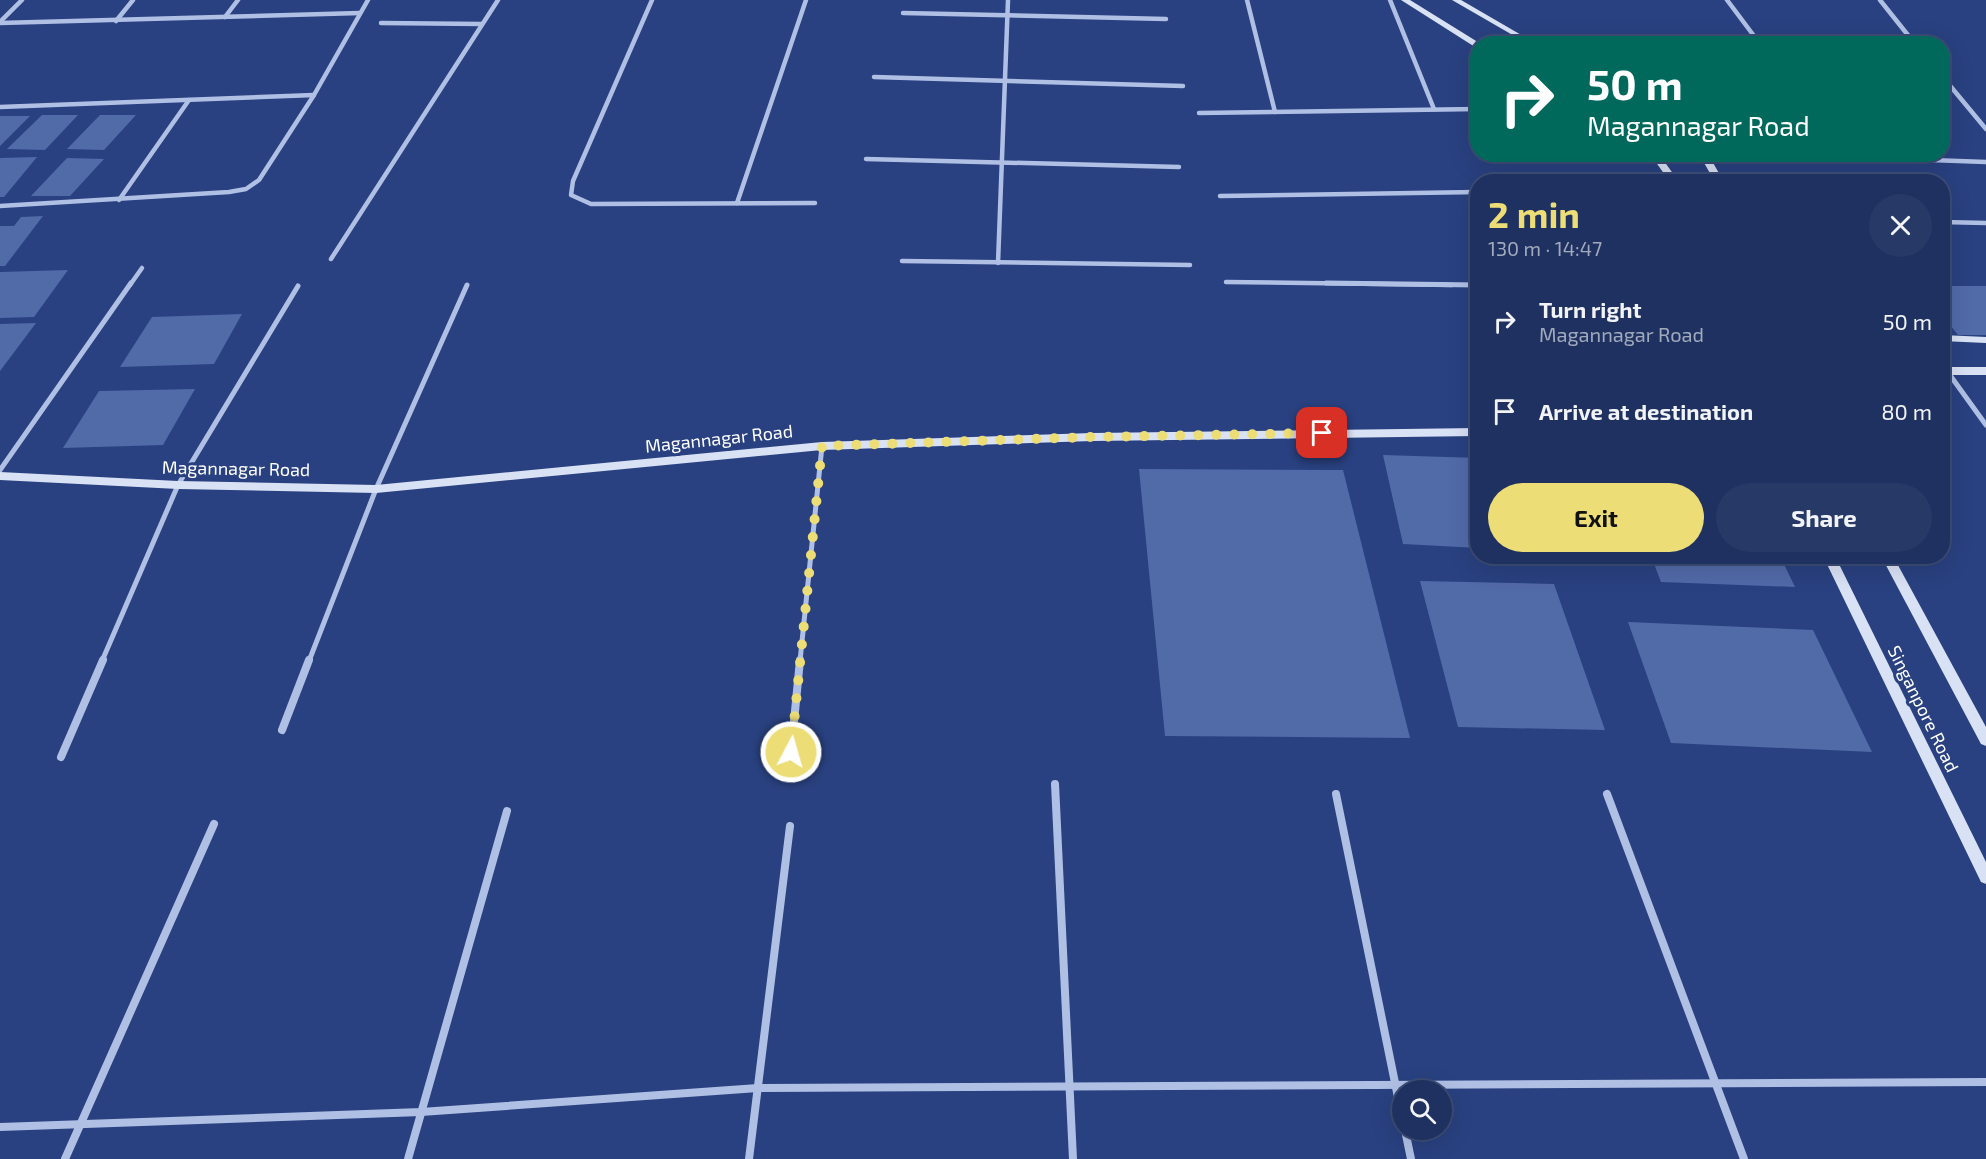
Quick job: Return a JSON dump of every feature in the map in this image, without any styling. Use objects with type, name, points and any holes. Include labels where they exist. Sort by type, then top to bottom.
[{"type":"street","points":[[0,23],[22,0]]},
{"type":"street","points":[[116,21],[133,0]]},
{"type":"street","points":[[225,17],[238,0]]},
{"type":"street","points":[[0,206],[119,200],[246,189],[259,180],[314,95],[368,0]]},
{"type":"street","points":[[331,260],[498,0]]},
{"type":"street","points":[[652,0],[573,181],[571,195],[591,204],[815,202]]},
{"type":"street","points":[[736,203],[807,0]]},
{"type":"street","points":[[998,263],[1008,0]]},
{"type":"street","points":[[1247,0],[1275,112]]},
{"type":"street","points":[[1390,0],[1434,109]]},
{"type":"street","points":[[1405,0],[1470,40]]},
{"type":"street","points":[[1456,0],[1520,36]]},
{"type":"street","points":[[1728,0],[1754,36]]},
{"type":"street","points":[[1880,0],[1909,36]]},
{"type":"street","points":[[0,23],[360,13]]},
{"type":"street","points":[[903,13],[1166,19]]},
{"type":"street","points":[[381,23],[482,24]]},
{"type":"street","points":[[874,77],[1183,86]]},
{"type":"street","points":[[1950,86],[1986,129]]},
{"type":"street","points":[[0,107],[314,95]]},
{"type":"street","points":[[119,200],[189,100]]},
{"type":"street","points":[[1199,113],[1470,109]]},
{"type":"street","points":[[866,159],[1179,167]]},
{"type":"street","points":[[1950,160],[1986,162]]},
{"type":"street","points":[[1220,196],[1470,192]]},
{"type":"street","points":[[1950,222],[1986,223]]},
{"type":"street","points":[[902,261],[1190,265]]},
{"type":"street","points":[[0,470],[142,268]]},
{"type":"street","points":[[1226,282],[1470,285]]},
{"type":"street","points":[[282,730],[376,489],[467,285]]},
{"type":"street","points":[[60,757],[178,485],[298,286]]},
{"type":"street","points":[[1950,338],[1986,340]]},
{"type":"street","points":[[1950,371],[1986,371]]},
{"type":"street","points":[[1950,378],[1986,425]]},
{"type":"street","name":"Magannagar Road","points":[[0,476],[178,485],[376,489],[822,446],[1104,437],[1470,432]]},
{"type":"street","points":[[791,752],[822,446]]},
{"type":"street","name":"Singanpore Road","points":[[1833,564],[1986,877]]},
{"type":"street","points":[[1891,564],[1986,740]]},
{"type":"street","points":[[1055,784],[1073,1159]]},
{"type":"street","points":[[1336,794],[1395,1080]]},
{"type":"street","points":[[1607,794],[1744,1159]]},
{"type":"street","points":[[408,1159],[507,811]]},
{"type":"street","points":[[65,1159],[214,824]]},
{"type":"street","points":[[749,1159],[790,826]]},
{"type":"street","points":[[1452,1086],[1986,1082]]},
{"type":"street","points":[[0,1127],[421,1112],[758,1088],[1392,1086]]},
{"type":"street","points":[[1407,1140],[1411,1159]]},
{"type":"building","points":[[42,115],[78,115],[45,150],[7,149]]},
{"type":"building","points":[[100,115],[136,115],[104,150],[67,149]]},
{"type":"building","points":[[0,116],[30,116],[0,146]]},
{"type":"building","points":[[37,157],[4,197],[0,197],[0,158]]},
{"type":"building","points":[[67,158],[104,159],[70,196],[31,196]]},
{"type":"building","points":[[43,216],[5,266],[0,266],[0,226],[14,226],[21,217]]},
{"type":"building","points":[[68,270],[34,317],[0,318],[0,272]]},
{"type":"building","points":[[1950,286],[1986,286],[1986,335],[1958,335],[1950,325]]},
{"type":"building","points":[[242,314],[214,364],[120,367],[152,317]]},
{"type":"building","points":[[36,323],[0,371],[0,324]]},
{"type":"building","points":[[195,389],[163,445],[63,448],[99,391]]},
{"type":"building","points":[[1383,455],[1470,458],[1470,548],[1403,544]]},
{"type":"building","points":[[1139,469],[1343,470],[1410,738],[1165,736]]},
{"type":"building","points":[[1654,564],[1784,564],[1795,587],[1661,582]]},
{"type":"building","points":[[1420,581],[1554,584],[1605,730],[1458,727]]},
{"type":"building","points":[[1628,622],[1813,630],[1872,752],[1671,743]]},
{"type":"route","points":[[791,752],[822,446],[1092,437],[1322,433]]}]
